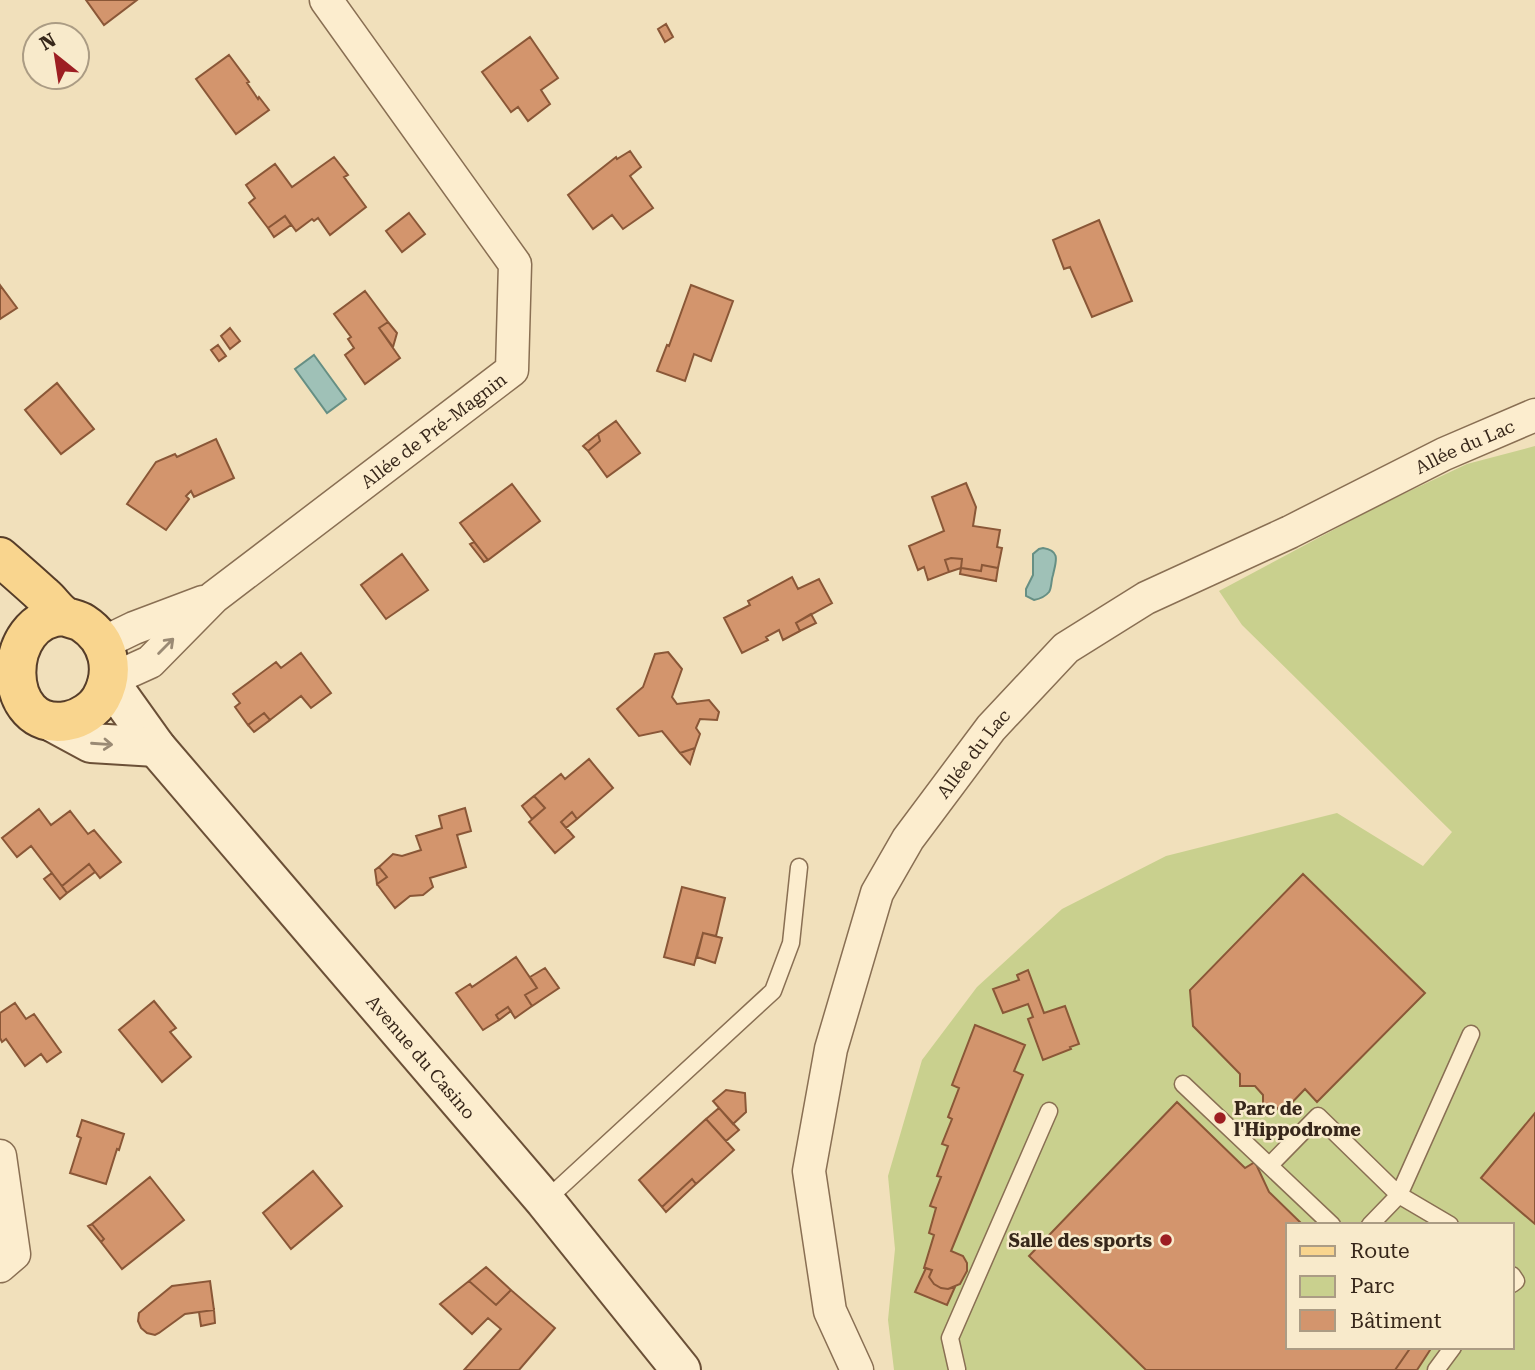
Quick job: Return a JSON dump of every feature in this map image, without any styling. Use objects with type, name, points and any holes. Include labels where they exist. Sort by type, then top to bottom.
[{"type":"main road","points":[[0,557],[64,616]]},
{"type":"main road","points":[[49,616],[64,616],[80,621],[93,630],[103,643],[110,668],[108,682],[100,700],[87,713],[71,721],[54,723],[38,720],[6,706],[2,647],[20,629],[49,616]]},
{"type":"street","name":"Allée de Pré-Magnin","points":[[108,682],[150,662],[214,597],[512,370],[515,264],[326,0]]},
{"type":"street","name":"Allée du Lac","points":[[856,1370],[830,1311],[808,1171],[831,1049],[877,893],[908,839],[991,729],[1066,648],[1146,598],[1290,532],[1444,454],[1535,415]]},
{"type":"street","name":"Allée de Pré-Magnin","points":[[103,643],[214,597]]},
{"type":"street","name":"Avenue du Casino","points":[[108,682],[156,747],[545,1201],[681,1370]]},
{"type":"street","points":[[54,723],[91,743],[156,747]]},
{"type":"street","points":[[0,1156],[14,1254],[0,1266]]},
{"type":"lane","points":[[545,1201],[773,991],[792,943],[799,867]]},
{"type":"lane","points":[[1372,1223],[1399,1195],[1471,1034]]},
{"type":"lane","points":[[1183,1084],[1330,1223]]},
{"type":"lane","points":[[957,1369],[950,1338],[1049,1111]]},
{"type":"lane","points":[[1270,1166],[1318,1116],[1399,1195],[1447,1223]]},
{"type":"lane","points":[[1436,1370],[1452,1349]]},
{"type":"green space","name":"Parc de l'Hippodrome","points":[[1535,446],[1535,1370],[894,1370],[888,1320],[895,1249],[888,1176],[922,1060],[977,987],[1062,909],[1166,856],[1337,813],[1423,866],[1452,832],[1242,625],[1219,591],[1380,505],[1467,464]]},
{"type":"water","points":[[314,355],[346,399],[327,413],[295,369]]},
{"type":"water","points":[[1043,548],[1055,554],[1055,565],[1049,592],[1034,600],[1026,596],[1026,589],[1033,575],[1033,554]]},
{"type":"building","points":[[86,0],[137,0],[104,25]]},
{"type":"building","points":[[666,24],[673,37],[665,42],[658,29]]},
{"type":"building","points":[[530,37],[558,78],[541,90],[550,104],[528,121],[518,107],[511,112],[482,72]]},
{"type":"building","points":[[229,55],[258,99],[259,97],[269,110],[236,134],[196,79]]},
{"type":"building","points":[[630,151],[641,167],[630,176],[653,208],[623,229],[612,215],[593,229],[568,195],[616,157],[617,159]]},
{"type":"building","points":[[334,157],[348,175],[344,177],[366,207],[330,235],[318,218],[314,221],[312,219],[296,231],[285,216],[268,228],[249,203],[255,198],[246,185],[275,164],[292,187]]},
{"type":"building","points":[[409,213],[425,234],[402,252],[386,231]]},
{"type":"building","points":[[285,216],[291,225],[274,237],[268,228]]},
{"type":"building","points":[[1099,220],[1132,301],[1092,317],[1070,267],[1064,269],[1053,240]]},
{"type":"building","points":[[0,285],[17,308],[0,319]]},
{"type":"building","points":[[691,285],[733,301],[711,361],[694,354],[685,381],[657,371]]},
{"type":"building","points":[[365,291],[388,322],[379,328],[400,358],[365,384],[345,355],[354,348],[348,339],[351,337],[334,314]]},
{"type":"building","points":[[388,322],[397,333],[393,347],[379,328]]},
{"type":"building","points":[[230,328],[240,341],[230,349],[221,336]]},
{"type":"building","points":[[218,345],[226,356],[219,361],[211,350]]},
{"type":"building","points":[[57,383],[94,429],[61,454],[25,410]]},
{"type":"building","points":[[616,421],[640,453],[607,477],[588,451],[600,441],[598,434]]},
{"type":"building","points":[[598,434],[600,441],[588,451],[583,446]]},
{"type":"building","points":[[216,439],[234,478],[194,497],[191,491],[186,496],[189,499],[166,530],[127,504],[156,462],[175,454],[177,457]]},
{"type":"building","points":[[966,483],[976,507],[973,526],[1000,530],[997,547],[1002,548],[998,568],[982,565],[981,571],[961,568],[962,559],[951,558],[945,560],[949,572],[928,580],[924,567],[918,570],[909,546],[944,531],[932,497]]},
{"type":"building","points":[[512,484],[540,521],[488,560],[460,523]]},
{"type":"building","points":[[474,542],[488,560],[484,562],[470,544]]},
{"type":"building","points":[[402,554],[428,590],[386,619],[361,585]]},
{"type":"building","points":[[962,559],[961,568],[949,572],[945,560]]},
{"type":"building","points":[[982,565],[998,568],[996,581],[960,574],[961,568],[981,571]]},
{"type":"building","points":[[792,577],[798,589],[819,579],[832,603],[796,623],[800,631],[783,640],[779,630],[766,637],[768,640],[742,653],[724,618],[750,605],[748,601]]},
{"type":"building","points":[[811,614],[816,623],[800,631],[796,623]]},
{"type":"building","points":[[668,652],[682,669],[672,697],[677,704],[709,700],[719,712],[717,720],[700,719],[696,728],[700,734],[695,748],[680,753],[662,731],[639,736],[617,709],[643,687],[655,654]]},
{"type":"building","points":[[301,653],[331,693],[311,708],[301,696],[270,720],[264,713],[248,725],[235,707],[240,703],[233,694],[276,662],[281,668]]},
{"type":"building","points":[[264,713],[270,720],[254,732],[248,725]]},
{"type":"building","points":[[695,748],[690,764],[680,753]]},
{"type":"building","points":[[589,759],[613,788],[577,819],[572,812],[561,822],[574,837],[555,853],[529,822],[545,808],[534,796],[561,774],[565,779]]},
{"type":"building","points":[[534,796],[545,808],[532,819],[522,806]]},
{"type":"building","points":[[465,808],[471,831],[457,835],[466,867],[430,878],[433,887],[423,895],[410,896],[395,908],[377,884],[387,877],[379,867],[393,854],[402,856],[421,850],[416,836],[442,828],[439,816]]},
{"type":"building","points":[[39,809],[51,825],[70,811],[88,834],[94,830],[121,862],[100,878],[89,864],[62,886],[31,846],[17,857],[2,838]]},
{"type":"building","points":[[572,812],[577,819],[566,828],[561,822]]},
{"type":"building","points":[[89,864],[95,872],[67,893],[62,886]]},
{"type":"building","points":[[379,867],[387,877],[377,884],[375,870]]},
{"type":"building","points":[[52,873],[67,893],[60,899],[44,879]]},
{"type":"building","points":[[1303,874],[1425,993],[1317,1102],[1305,1089],[1282,1113],[1275,1106],[1263,1107],[1263,1095],[1255,1086],[1240,1086],[1240,1074],[1193,1026],[1190,990]]},
{"type":"building","points":[[682,887],[725,898],[716,936],[703,933],[694,965],[664,957]]},
{"type":"building","points":[[703,933],[722,938],[715,963],[697,957]]},
{"type":"building","points":[[516,957],[537,988],[525,995],[532,1006],[515,1018],[508,1007],[496,1015],[499,1020],[483,1030],[456,993],[470,984],[472,987]]},
{"type":"building","points":[[545,968],[559,988],[532,1006],[525,995],[537,988],[530,977]]},
{"type":"building","points":[[1028,970],[1044,1013],[1065,1006],[1079,1044],[1043,1060],[1028,1019],[1033,1017],[1028,1004],[1003,1013],[993,989],[1019,980],[1017,975]]},
{"type":"building","points":[[154,1001],[176,1028],[170,1032],[191,1057],[162,1082],[119,1030]]},
{"type":"building","points":[[15,1003],[26,1019],[34,1014],[61,1052],[47,1062],[41,1054],[25,1066],[6,1039],[2,1042],[0,1013]]},
{"type":"building","points":[[508,1007],[511,1011],[499,1020],[496,1015]]},
{"type":"building","points":[[975,1025],[1025,1045],[1014,1071],[1023,1075],[951,1251],[963,1256],[967,1271],[960,1284],[948,1289],[934,1284],[929,1277],[932,1270],[924,1268],[934,1235],[929,1233],[936,1208],[930,1206],[941,1177],[937,1176],[948,1146],[942,1144],[952,1119],[948,1117],[959,1088],[952,1085]]},
{"type":"building","points":[[726,1090],[745,1093],[746,1112],[733,1124],[713,1101]]},
{"type":"building","name":"Salle des sports","points":[[1177,1102],[1245,1168],[1255,1162],[1269,1192],[1301,1223],[1286,1223],[1286,1349],[1410,1349],[1395,1370],[1146,1370],[1029,1256]]},
{"type":"building","points":[[719,1108],[739,1130],[726,1141],[706,1119]]},
{"type":"building","points":[[1535,1113],[1535,1224],[1481,1178]]},
{"type":"building","points":[[706,1119],[734,1150],[696,1184],[692,1179],[662,1207],[639,1180]]},
{"type":"building","points":[[82,1120],[124,1134],[106,1184],[70,1173],[81,1138],[77,1136]]},
{"type":"building","points":[[313,1171],[342,1206],[291,1249],[263,1213]]},
{"type":"building","points":[[150,1177],[184,1220],[122,1269],[101,1242],[104,1239],[92,1224]]},
{"type":"building","points":[[692,1179],[696,1184],[666,1212],[662,1207]]},
{"type":"building","points":[[92,1224],[104,1239],[101,1242],[88,1226]]},
{"type":"building","points":[[486,1267],[511,1290],[496,1305],[469,1281]]},
{"type":"building","points":[[926,1268],[932,1270],[929,1277],[934,1284],[948,1289],[955,1287],[947,1305],[915,1292]]},
{"type":"building","points":[[210,1281],[214,1310],[185,1314],[155,1335],[141,1328],[139,1313],[172,1286]]},
{"type":"building","points":[[469,1281],[496,1305],[511,1290],[555,1328],[519,1370],[464,1370],[501,1329],[488,1318],[472,1334],[440,1304]]},
{"type":"building","points":[[214,1310],[215,1323],[201,1326],[199,1312]]},
{"type":"building","points":[[1410,1349],[1431,1349],[1417,1370],[1395,1370]]},
{"type":"place","name":"Parc de l'Hippodrome","points":[[1220,1118]]},
{"type":"place","name":"Salle des sports","points":[[1166,1240]]}]
